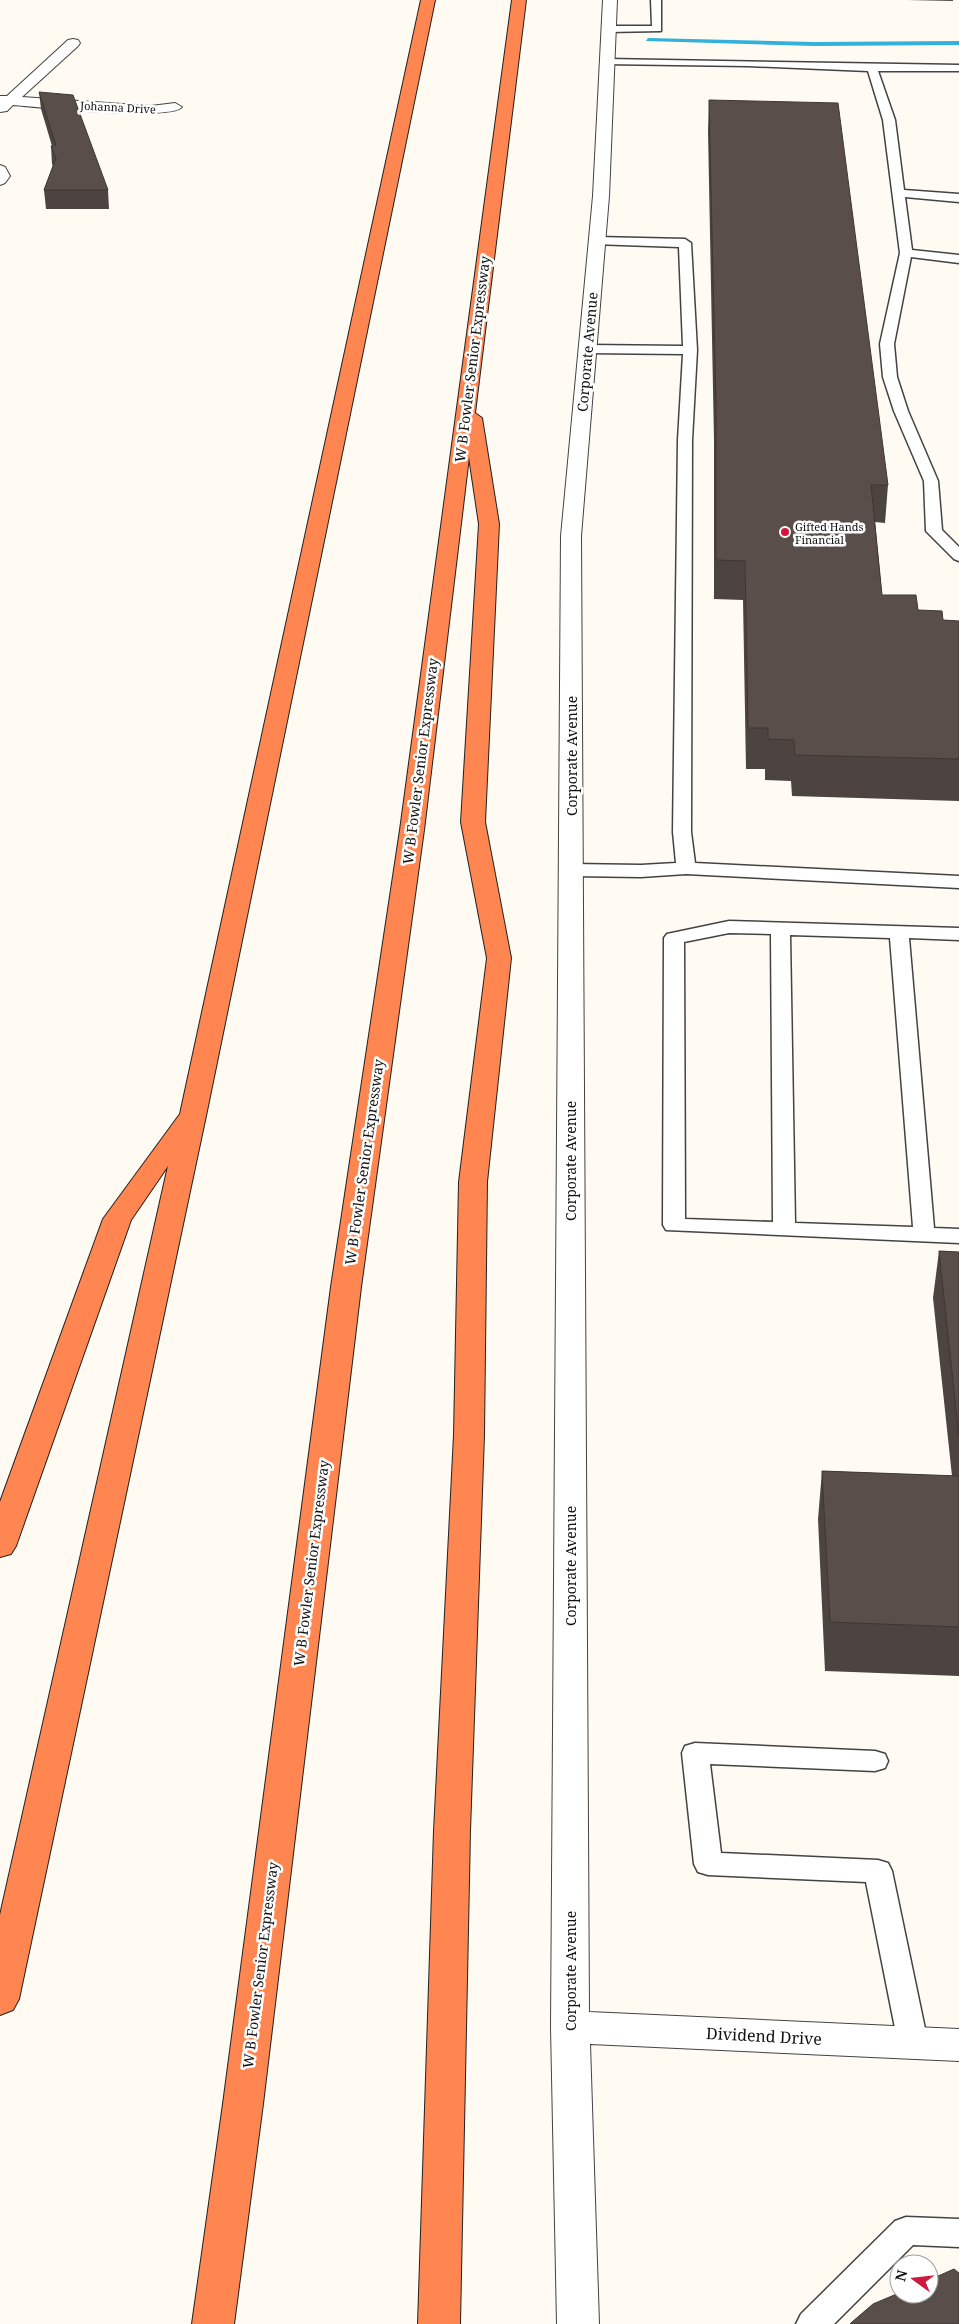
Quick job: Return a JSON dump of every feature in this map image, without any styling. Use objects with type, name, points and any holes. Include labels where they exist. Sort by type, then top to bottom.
[{"type":"highway","points":[[0,1999],[194,1111],[428,0]]},
{"type":"highway","name":"W B Fowler Senior Expressway","points":[[212,2324],[243,2104],[346,1287],[412,830],[519,0]]},
{"type":"highway","points":[[439,2324],[452,1831],[469,1435],[473,1182],[499,958],[473,822],[488,524],[468,384]]},
{"type":"highway","points":[[0,1546],[117,1219],[194,1111]]},
{"type":"street","name":"Corporate Avenue","points":[[578,2324],[570,2027],[571,536],[597,241],[610,0]]},
{"type":"street","points":[[3,104],[73,43]]},
{"type":"street","name":"Johanna Drive","points":[[3,104],[151,110],[175,108]]},
{"type":"street","points":[[0,170],[2,176],[0,180]]},
{"type":"street","name":"Dividend Drive","points":[[570,2027],[959,2045]]},
{"type":"lane","points":[[608,29],[657,29],[656,0]]},
{"type":"lane","points":[[607,62],[959,68]]},
{"type":"lane","points":[[872,68],[889,120],[906,253],[887,344],[890,377],[901,411],[931,481],[934,531],[959,556]]},
{"type":"lane","points":[[897,193],[959,198]]},
{"type":"lane","points":[[597,241],[685,243],[690,350],[684,519],[682,832],[686,868]]},
{"type":"lane","points":[[906,253],[959,259]]},
{"type":"lane","points":[[587,349],[690,350]]},
{"type":"lane","points":[[571,870],[686,868],[959,882]]},
{"type":"lane","points":[[959,934],[729,928],[674,938],[674,1225],[959,1236]]},
{"type":"lane","points":[[780,929],[784,1229]]},
{"type":"lane","points":[[899,932],[924,1234]]},
{"type":"lane","points":[[875,1761],[695,1753],[708,1864],[878,1872],[913,2043]]},
{"type":"lane","points":[[812,2324],[906,2231],[959,2233]]},
{"type":"building","points":[[39,92],[73,95],[108,190],[44,190],[56,158],[51,146],[56,145]]},
{"type":"building","points":[[709,100],[838,103],[888,485],[871,485],[882,595],[916,595],[918,610],[942,611],[943,620],[959,621],[959,759],[795,755],[794,740],[768,739],[768,728],[748,728],[745,561],[716,560],[716,405]]},
{"type":"building","points":[[939,1251],[959,1252],[959,1437]]},
{"type":"building","points":[[822,1471],[959,1476],[959,1627],[830,1622]]},
{"type":"building","points":[[954,2269],[959,2273],[959,2324],[850,2324],[873,2304],[889,2297],[889,2304],[939,2304],[939,2276]]},
{"type":"waterway","points":[[648,40],[814,44],[959,43]]},
{"type":"place","name":"Gifted Hands Financial","points":[[785,532]]}]
